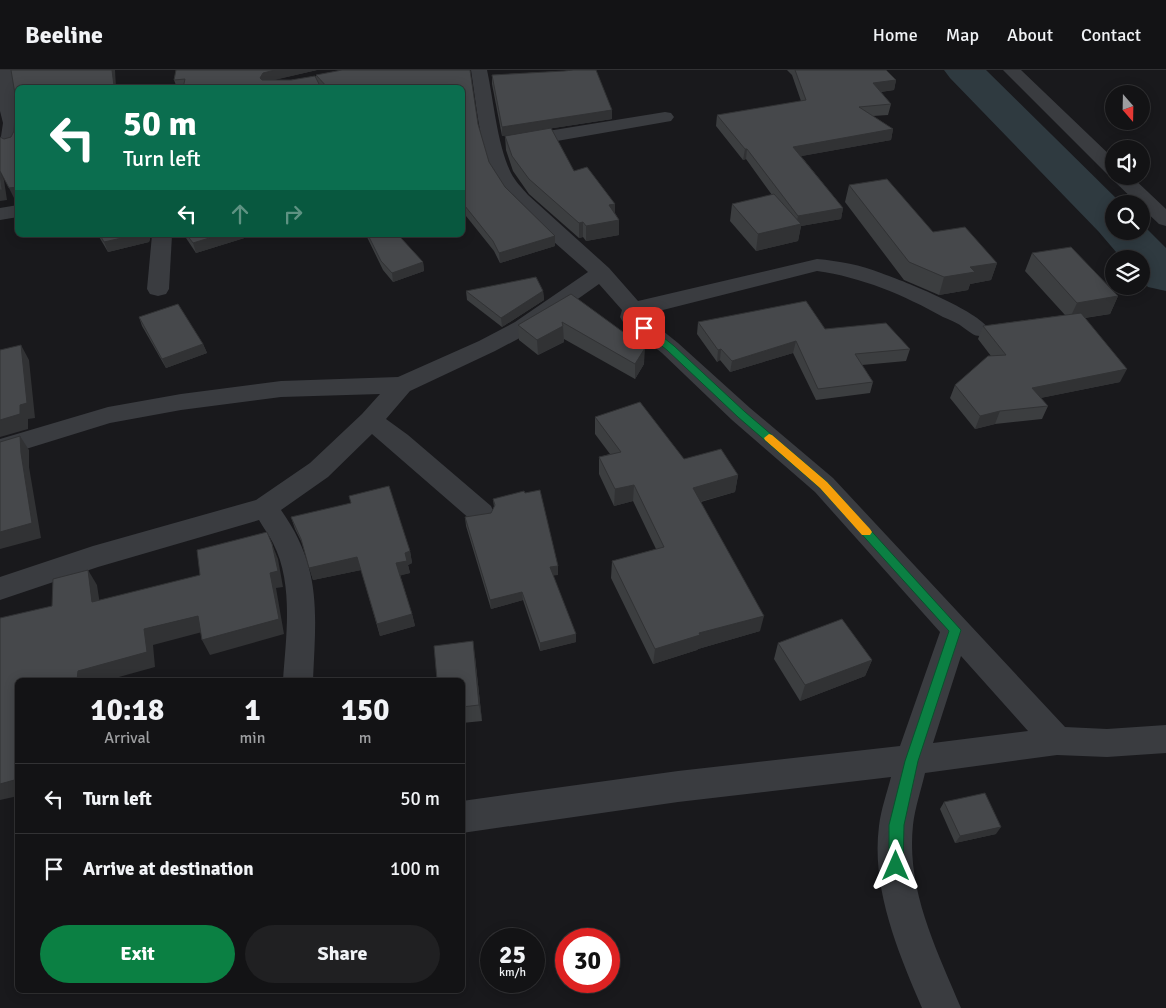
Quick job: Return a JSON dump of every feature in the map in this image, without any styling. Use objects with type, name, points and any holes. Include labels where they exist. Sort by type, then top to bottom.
[{"type":"street","points":[[4,70],[4,106],[12,123],[8,142]]},
{"type":"street","points":[[1011,70],[1105,161]]},
{"type":"street","points":[[487,74],[493,145],[501,172],[521,199],[601,273],[634,308]]},
{"type":"street","points":[[493,145],[665,117]]},
{"type":"street","points":[[1129,185],[1166,220]]},
{"type":"street","points":[[0,214],[15,212]]},
{"type":"street","points":[[158,289],[162,237]]},
{"type":"street","points":[[634,308],[817,265],[840,268],[873,277],[946,309],[972,323],[979,330]]},
{"type":"street","points":[[0,448],[108,416],[181,402],[281,389],[402,385],[487,346],[523,327],[601,273]]},
{"type":"street","points":[[634,308],[631,317],[670,348],[741,414],[824,485],[1057,741]]},
{"type":"street","points":[[0,589],[92,557],[265,508],[319,470],[371,420],[402,385]]},
{"type":"street","points":[[371,420],[481,513]]},
{"type":"street","points":[[265,508],[289,547],[298,580],[301,618],[298,678]]},
{"type":"street","points":[[942,1008],[924,971],[906,910],[896,866],[896,825],[911,761],[955,630]]},
{"type":"street","points":[[465,818],[567,802],[808,771],[911,761],[1057,741],[1107,743],[1166,738]]},
{"type":"building","points":[[11,70],[112,70],[114,85],[15,85],[15,94]]},
{"type":"building","points":[[176,70],[275,70],[263,73],[260,78],[262,80],[291,80],[315,76],[320,85],[184,85],[185,79],[174,80]]},
{"type":"building","points":[[342,70],[470,70],[478,124],[489,162],[505,187],[555,236],[499,253],[493,241],[465,206],[465,85],[325,85],[316,75]]},
{"type":"building","points":[[596,70],[612,110],[502,127],[492,75]]},
{"type":"building","points":[[795,70],[886,70],[896,80],[873,83],[891,104],[859,107],[893,129],[793,147],[843,208],[798,216],[747,149],[717,115],[806,100]]},
{"type":"building","points":[[15,116],[15,187],[9,188],[0,171],[0,137],[4,139],[11,137],[14,131]]},
{"type":"building","points":[[551,128],[574,171],[587,167],[615,204],[609,205],[619,220],[586,226],[583,222],[579,223],[529,179],[512,156],[505,136]]},
{"type":"building","points":[[0,173],[2,190],[0,190]]},
{"type":"building","points":[[887,179],[933,232],[965,227],[997,263],[970,267],[975,272],[944,277],[909,262],[849,185]]},
{"type":"building","points":[[774,194],[801,224],[758,234],[732,204]]},
{"type":"building","points":[[101,237],[126,237],[104,242]]},
{"type":"building","points":[[188,237],[212,237],[193,243]]},
{"type":"building","points":[[369,237],[401,237],[423,262],[392,273],[381,261]]},
{"type":"building","points":[[1071,247],[1105,282],[1105,295],[1118,296],[1077,303],[1032,253]]},
{"type":"building","points":[[536,277],[543,291],[501,318],[466,291]]},
{"type":"building","points":[[571,294],[645,348],[635,364],[562,322],[563,326],[537,340],[518,325]]},
{"type":"building","points":[[806,301],[825,329],[886,323],[910,349],[855,354],[873,382],[818,389],[796,341],[732,361],[721,349],[718,350],[698,322]]},
{"type":"building","points":[[178,304],[203,344],[162,359],[139,317]]},
{"type":"building","points":[[1081,313],[1127,369],[1032,388],[1048,406],[1000,411],[980,416],[955,385],[988,356],[1006,355],[983,326]]},
{"type":"building","points":[[21,345],[27,403],[20,405],[20,414],[0,420],[0,350]]},
{"type":"building","points":[[640,402],[684,459],[721,449],[738,475],[693,488],[764,616],[699,633],[700,635],[655,649],[612,561],[664,547],[634,485],[615,489],[599,457],[621,452],[595,417]]},
{"type":"building","points":[[20,436],[32,523],[0,532],[0,442]]},
{"type":"building","points":[[389,486],[410,551],[405,553],[407,561],[396,563],[412,614],[377,624],[357,557],[309,568],[301,539],[291,517],[351,503],[349,496]]},
{"type":"building","points":[[540,490],[558,566],[550,567],[576,634],[540,643],[522,592],[490,600],[465,517],[491,513],[495,505],[493,499],[524,491],[525,493]]},
{"type":"building","points":[[267,532],[272,544],[278,571],[270,573],[279,619],[202,640],[198,616],[144,629],[147,652],[78,671],[77,678],[15,678],[15,780],[0,784],[0,618],[52,606],[53,579],[88,570],[92,602],[200,575],[197,550]]},
{"type":"building","points":[[842,619],[872,660],[805,685],[778,643]]},
{"type":"building","points":[[473,641],[479,705],[465,707],[465,678],[437,678],[434,646]]},
{"type":"building","points":[[985,793],[1001,827],[960,836],[944,802]]},
{"type":"waterway","points":[[964,70],[1105,213]]},
{"type":"waterway","points":[[1131,240],[1166,276]]},
{"type":"slow traffic","points":[[769,438],[824,485],[866,532]]},
{"type":"route","points":[[644,328],[670,348],[741,414],[824,485],[955,630],[911,761],[896,825],[896,866]]}]
